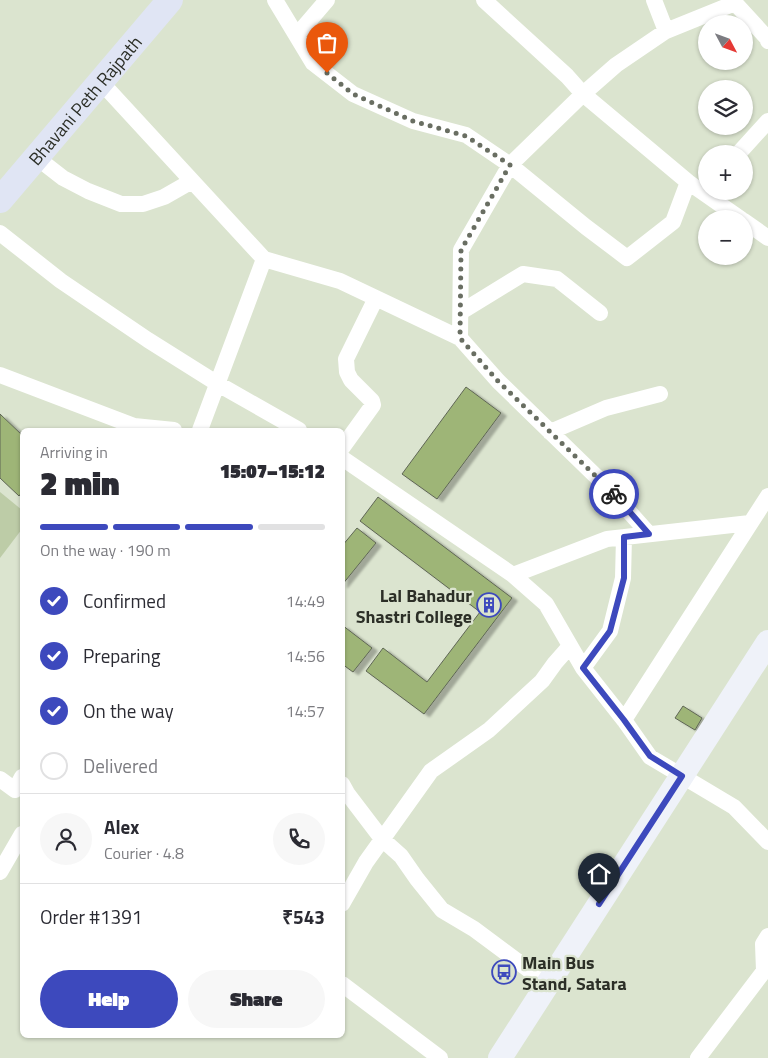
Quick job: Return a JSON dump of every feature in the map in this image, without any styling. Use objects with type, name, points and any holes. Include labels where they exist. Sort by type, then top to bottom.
[{"type":"main road","name":"Bhavani Peth Rajpath","points":[[0,200],[170,0]]},
{"type":"main road","points":[[500,1058],[768,642]]},
{"type":"street","points":[[276,0],[313,63],[353,94],[413,121],[466,136],[510,165],[627,258],[673,222],[688,182]]},
{"type":"street","points":[[297,35],[327,0]]},
{"type":"street","points":[[484,0],[567,76],[583,94],[688,182],[698,187]]},
{"type":"street","points":[[654,0],[666,31]]},
{"type":"street","points":[[460,338],[461,250],[510,165],[583,94],[616,65],[666,31],[735,3],[768,41]]},
{"type":"street","points":[[100,82],[264,259],[340,281],[460,338],[498,381],[607,487],[649,534]]},
{"type":"street","points":[[746,145],[768,121]]},
{"type":"street","points":[[36,157],[63,178],[88,191],[122,204],[143,204],[164,197],[192,181]]},
{"type":"street","points":[[716,200],[729,210]]},
{"type":"street","points":[[753,228],[768,238]]},
{"type":"street","points":[[0,233],[60,281],[148,340],[292,428]]},
{"type":"street","points":[[203,428],[264,259]]},
{"type":"street","points":[[461,312],[523,274],[557,279],[600,313]]},
{"type":"street","points":[[345,444],[373,405],[372,400],[351,380],[347,372],[346,359],[376,298]]},
{"type":"street","points":[[0,375],[134,426],[154,428]]},
{"type":"street","points":[[550,432],[606,408],[660,394]]},
{"type":"street","points":[[345,460],[513,575],[546,604],[583,668],[650,756],[734,807],[768,842]]},
{"type":"street","points":[[624,720],[768,496]]},
{"type":"street","points":[[513,575],[607,539],[750,523]]},
{"type":"street","points":[[583,668],[610,631],[624,578],[624,537]]},
{"type":"street","points":[[345,899],[366,862],[431,771],[489,730],[542,681],[570,646]]},
{"type":"street","points":[[0,779],[20,786]]},
{"type":"street","points":[[345,789],[382,839],[401,856],[442,910],[474,929],[548,984]]},
{"type":"street","points":[[0,872],[20,837]]},
{"type":"street","points":[[698,1058],[764,972],[764,944],[768,936]]},
{"type":"street","points":[[345,986],[440,1058]]},
{"type":"green space","points":[[0,492],[20,508],[20,532],[0,558]]},
{"type":"building","points":[[466,387],[501,413],[437,499],[402,474]]},
{"type":"building","points":[[0,414],[20,433],[19,496],[0,478]]},
{"type":"building","name":"Lal Bahadur Shastri College","points":[[378,497],[512,598],[424,714],[366,671],[383,648],[427,682],[480,612],[360,521]]},
{"type":"building","points":[[357,528],[376,543],[345,581],[345,542]]},
{"type":"building","points":[[345,627],[372,648],[353,672],[345,666]]},
{"type":"building","points":[[683,706],[702,718],[695,730],[675,718]]},
{"type":"way so far","points":[[327,73],[353,94],[413,121],[466,136],[510,165],[461,250],[460,338],[498,381],[614,494]]},
{"type":"place","name":"Lal Bahadur Shastri College","points":[[489,605]]},
{"type":"place","name":"Main Bus Stand, Satara","points":[[504,972]]},
{"type":"route","points":[[599,904],[682,776],[650,756],[583,668],[610,631],[624,578],[624,537],[649,534],[614,494]]}]
